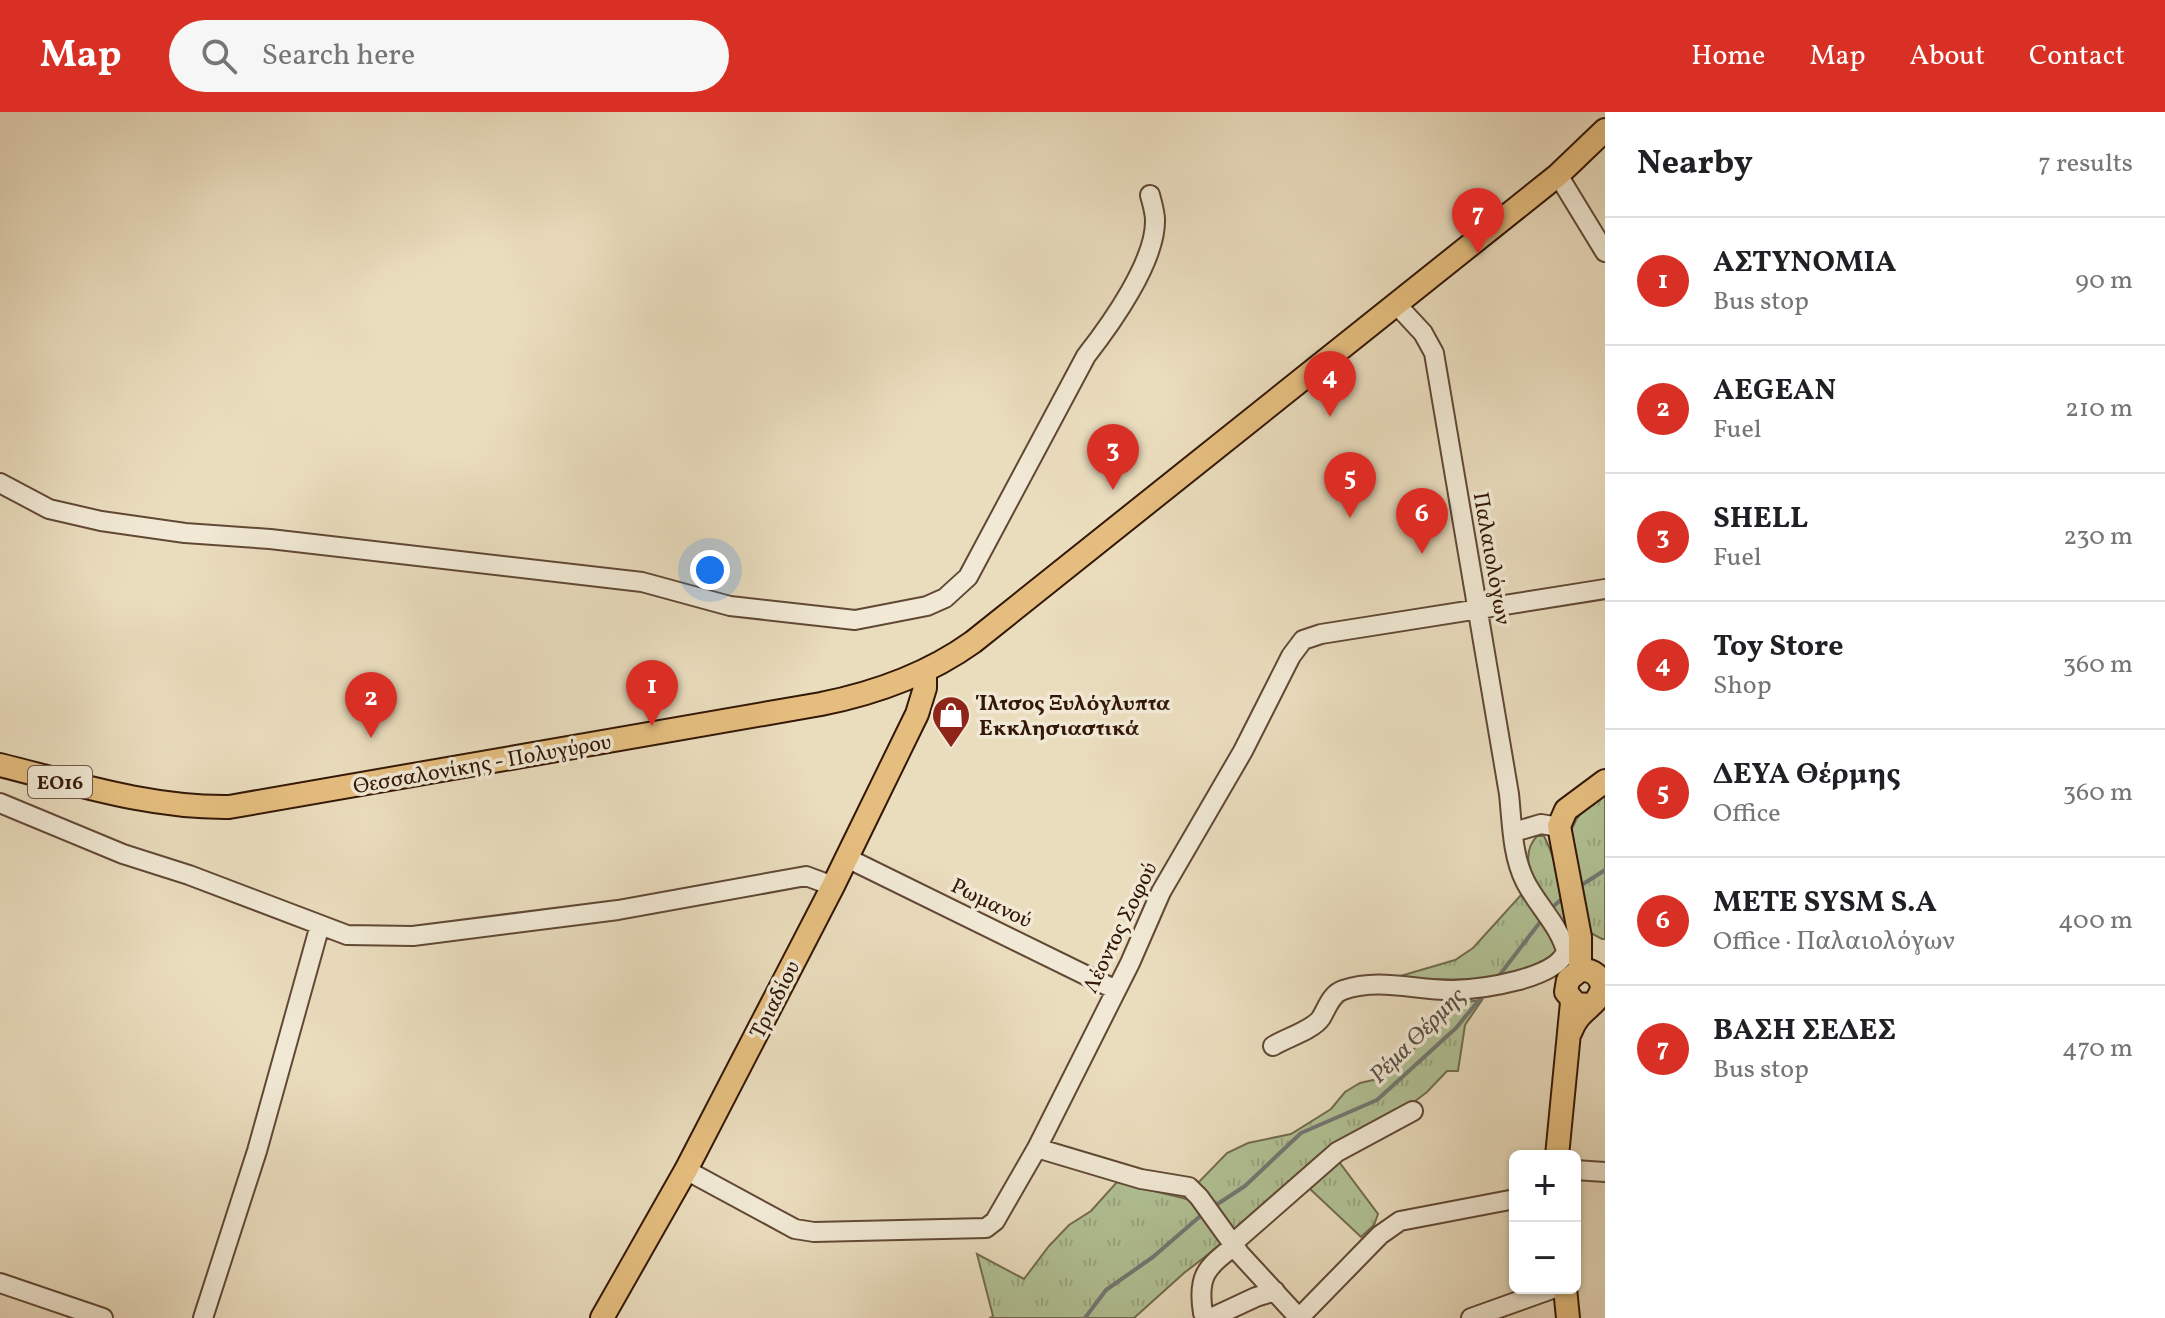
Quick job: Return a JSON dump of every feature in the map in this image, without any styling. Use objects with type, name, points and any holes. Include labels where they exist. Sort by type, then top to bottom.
[{"type":"main road","name":"Θεσσαλονίκης - Πολυγύρου","points":[[0,765],[149,801],[229,807],[821,704],[863,694],[925,672],[973,642],[1558,175],[1601,135]]},
{"type":"main road","name":"Τριαδίου","points":[[602,1318],[686,1170],[847,858],[917,714],[925,688],[925,672]]},
{"type":"main road","points":[[1558,1150],[1569,1036],[1589,985],[1559,827],[1566,810],[1605,781]]},
{"type":"main road","points":[[1566,1294],[1568,1318]]},
{"type":"street","points":[[1558,175],[1605,252]]},
{"type":"street","points":[[0,483],[49,509],[101,521],[185,533],[270,539],[642,582],[730,606],[855,620],[927,606],[945,598],[968,577],[1086,356],[1112,323],[1131,289],[1150,248],[1155,221],[1150,195]]},
{"type":"street","name":"Παλαιολόγων","points":[[1396,304],[1423,333],[1434,353],[1517,861],[1524,880],[1589,985]]},
{"type":"street","name":"Λέοντος Σοφού","points":[[686,1170],[795,1229],[814,1232],[986,1228],[995,1221],[1037,1148],[1130,963],[1161,892],[1243,751],[1291,656],[1303,640],[1321,634],[1605,589]]},
{"type":"street","points":[[0,803],[123,854],[189,875],[347,935],[413,936],[618,910],[806,876],[833,886]]},
{"type":"street","points":[[1514,832],[1541,824],[1559,827]]},
{"type":"street","name":"Ρωμανού","points":[[847,858],[1116,990]]},
{"type":"street","points":[[203,1318],[257,1151],[320,925]]},
{"type":"street","points":[[1273,1046],[1319,1021],[1328,1003],[1340,990],[1382,984],[1451,990],[1511,981],[1589,985]]},
{"type":"street","points":[[1275,1291],[1210,1318],[1203,1313],[1201,1282],[1230,1240],[1337,1152],[1413,1111]]},
{"type":"street","points":[[1037,1148],[1141,1179],[1189,1187],[1230,1240],[1299,1318],[1380,1235],[1400,1221],[1509,1200]]},
{"type":"street","points":[[1581,1170],[1605,1172]]},
{"type":"street","points":[[0,1283],[103,1318]]},
{"type":"street","points":[[1471,1318],[1538,1294]]},
{"type":"green space","points":[[1605,794],[1605,939],[1602,939],[1589,932],[1571,833],[1580,815]]},
{"type":"green space","points":[[1537,836],[1544,836],[1556,866],[1564,909],[1565,920],[1562,922],[1534,881],[1530,869],[1530,847]]},
{"type":"green space","points":[[1521,895],[1543,919],[1558,950],[1552,961],[1522,974],[1500,977],[1397,977],[1455,960],[1473,948]]},
{"type":"green space","points":[[1482,1000],[1465,1025],[1458,1071],[1447,1071],[1427,1092],[1402,1111],[1365,1126],[1331,1151],[1378,1214],[1374,1225],[1361,1237],[1309,1188],[1232,1235],[1195,1186],[1227,1153],[1248,1143],[1291,1134],[1331,1109],[1345,1092],[1399,1068],[1434,1023],[1441,1005]]},
{"type":"green space","points":[[1117,1182],[1195,1201],[1223,1243],[1134,1318],[990,1318],[993,1316],[977,1254],[1024,1279],[1069,1225],[1091,1211]]},
{"type":"waterway","name":"Ρέμα Θέρμης","points":[[1577,888],[1605,870]]},
{"type":"waterway","name":"Ρέμα Θέρμης","points":[[1549,910],[1563,898]]},
{"type":"waterway","name":"Ρέμα Θέρμης","points":[[1498,977],[1544,917]]},
{"type":"waterway","name":"Ρέμα Θέρμης","points":[[1213,1207],[1245,1186],[1301,1133],[1377,1100],[1456,1028],[1485,993]]},
{"type":"waterway","name":"Ρέμα Θέρμης","points":[[1085,1318],[1106,1290],[1153,1257],[1205,1212]]},
{"type":"place","name":"ΒΑΣΗ ΣΕΔΕΣ","points":[[1478,254]]},
{"type":"place","name":"Toy Store","points":[[1330,417]]},
{"type":"place","name":"SHELL","points":[[1113,490]]},
{"type":"place","name":"ΔΕΥΑ Θέρμης","points":[[1350,518]]},
{"type":"place","name":"METE SYSM S.A","points":[[1422,554]]},
{"type":"place","name":"ΑΣΤΥΝΟΜΙΑ","points":[[652,726]]},
{"type":"place","name":"AEGEAN","points":[[371,738]]},
{"type":"place","name":"Ίλτσος Ξυλόγλυπτα Εκκλησιαστικά","points":[[951,749]]}]
